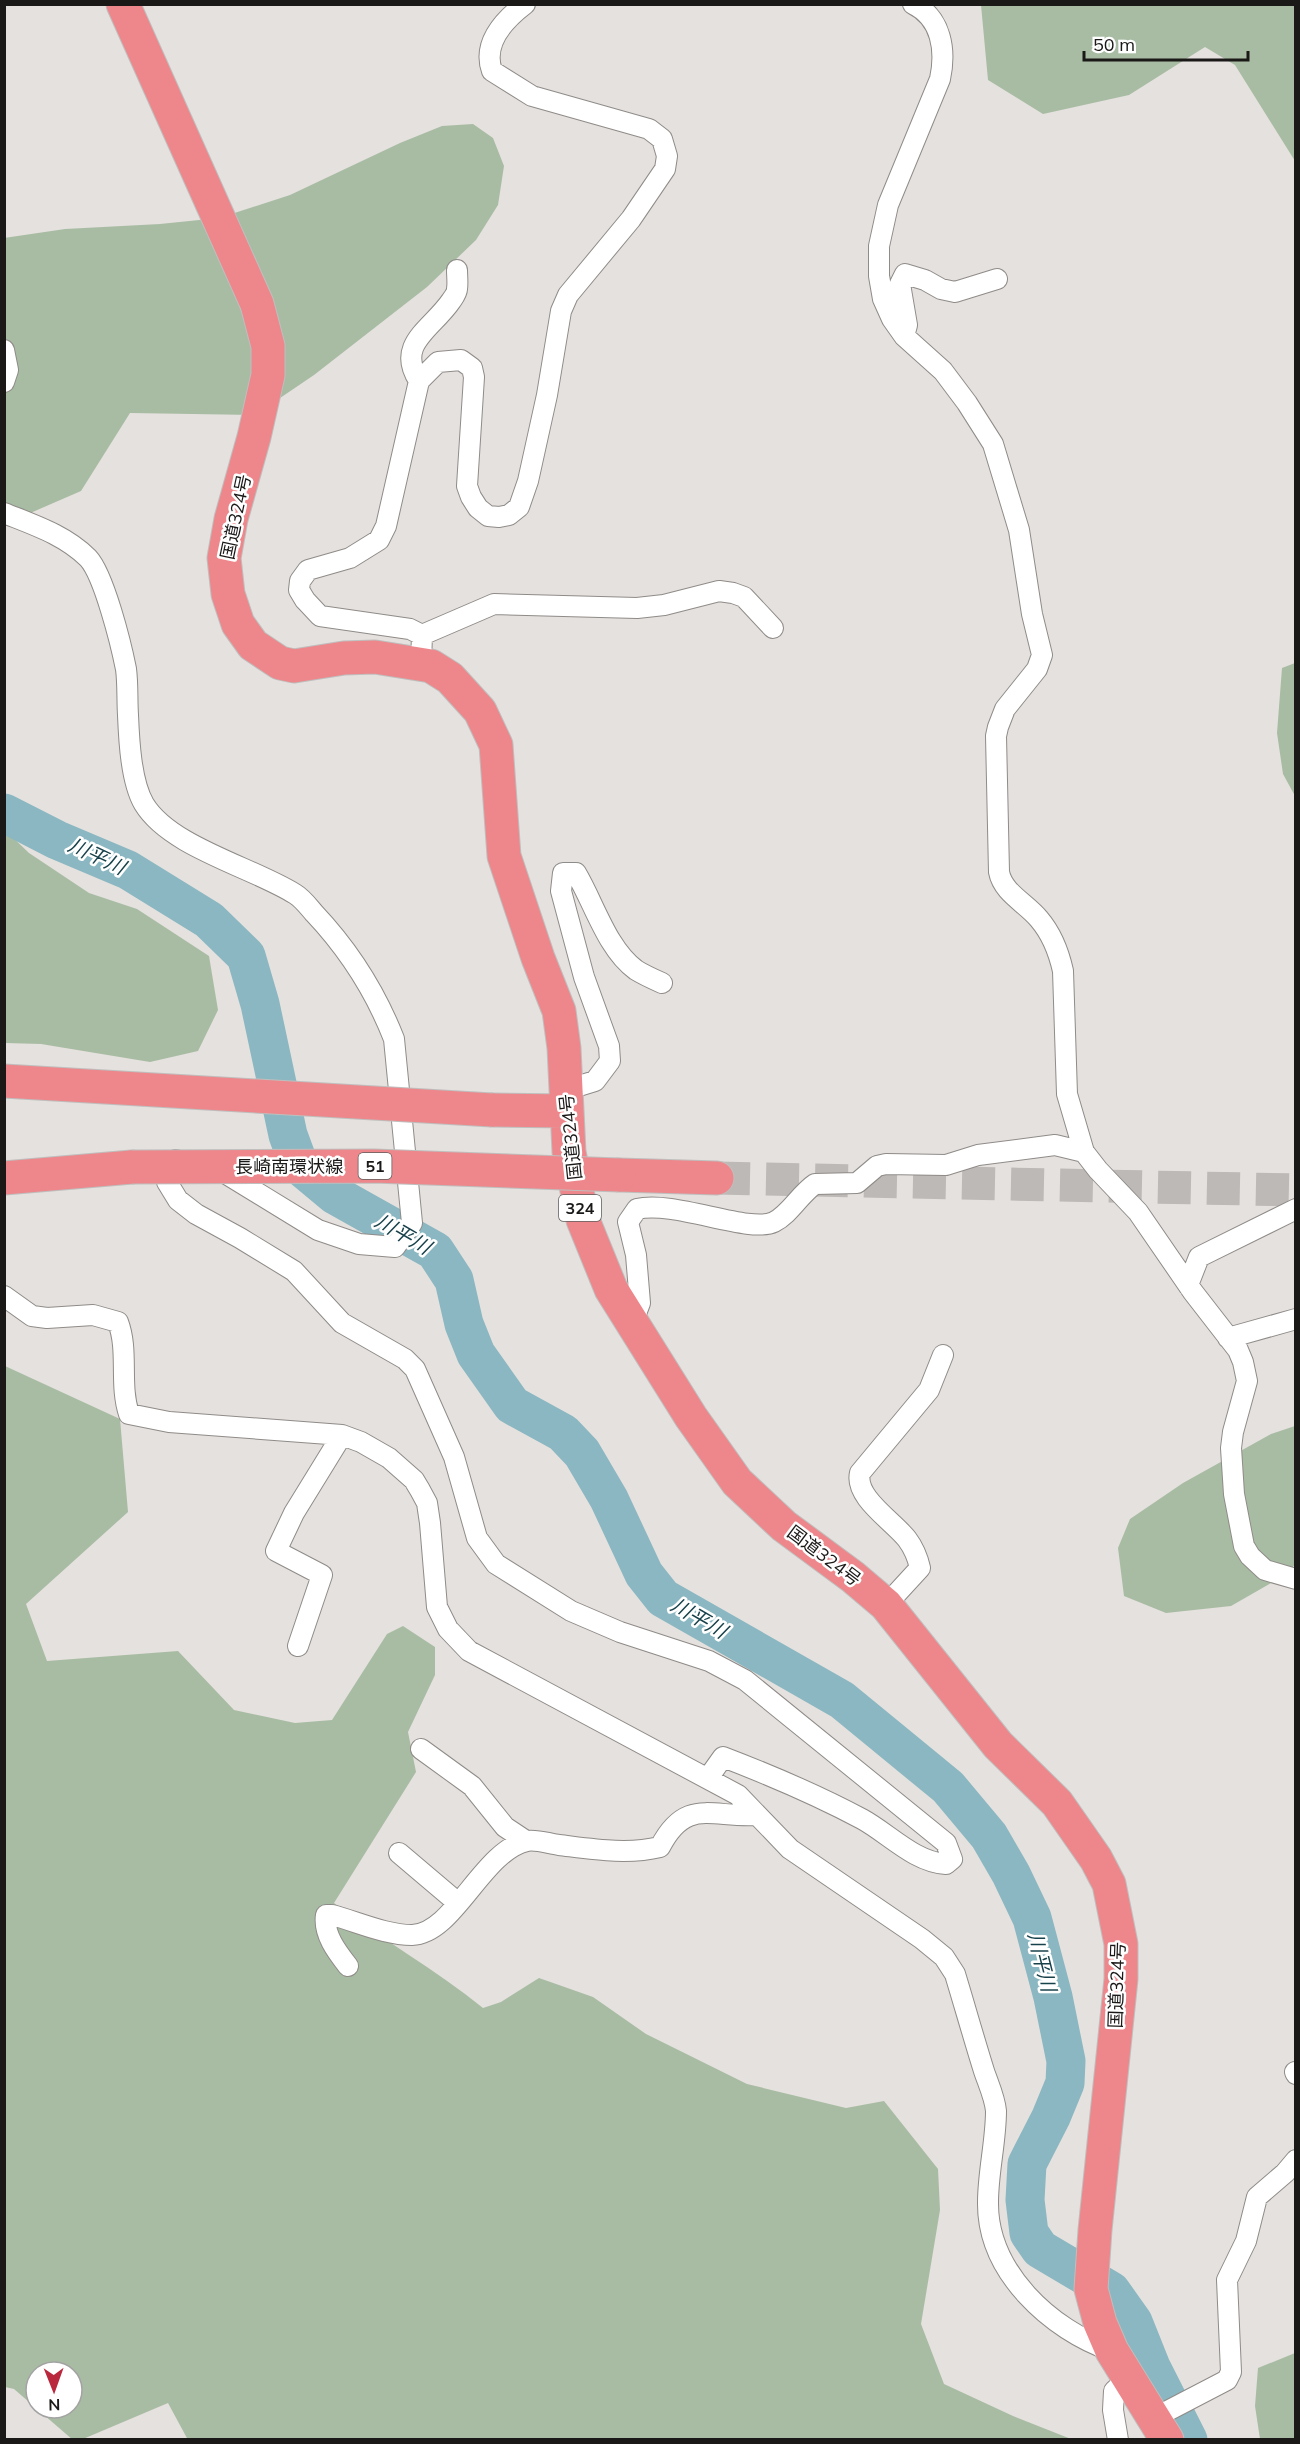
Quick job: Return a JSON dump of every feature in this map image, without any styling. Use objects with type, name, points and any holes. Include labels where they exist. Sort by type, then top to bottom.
[{"type":"highway","name":"国道324号","points":[[123,4],[257,304],[268,346],[265,391],[231,519],[224,558],[228,594],[238,624],[260,651],[280,663],[294,666],[422,649],[431,666],[450,678],[480,711],[496,745],[504,856],[538,958],[559,1011],[564,1048],[569,1152],[583,1220],[611,1289],[691,1417],[737,1482],[784,1526],[853,1577],[886,1605],[998,1745],[1057,1803],[1096,1859],[1109,1884],[1121,1944],[1121,1979],[1091,2289],[1100,2323],[1120,2365],[1160,2428]]},
{"type":"highway","points":[[4,1081],[492,1110],[567,1101]]},
{"type":"highway","name":"長崎南環状線","points":[[4,1171],[132,1167],[374,1166],[717,1178]]},
{"type":"highway","name":"51","points":[[4,1178],[132,1167]]},
{"type":"street","points":[[525,4],[509,17],[493,40],[488,52],[492,71],[532,96],[649,129],[662,139],[667,156],[665,169],[631,219],[568,295],[561,311],[547,395],[528,481],[515,512],[499,517],[488,516],[478,508],[471,497],[467,486],[474,377],[472,368],[461,360],[438,362],[419,381],[386,526],[379,540],[350,558],[308,570],[300,581],[299,590],[320,616],[376,626],[410,629],[422,649],[494,604],[637,608],[664,605],[719,591],[744,597],[773,628]]},
{"type":"street","points":[[913,4],[922,9],[933,24],[943,43],[944,61],[940,79],[888,205],[879,246],[879,276],[883,298],[892,319],[904,336],[943,371],[993,444],[1019,530],[1032,614],[1042,655],[1037,669],[1005,710],[998,727],[999,872],[1001,882],[1039,919],[1059,954],[1063,971],[1067,1094],[1084,1152],[1138,1212],[1243,1362],[1247,1381],[1231,1448],[1234,1494],[1244,1546],[1250,1556],[1265,1570],[1296,1579]]},
{"type":"street","points":[[419,381],[413,371],[410,357],[414,343],[445,310],[458,291],[457,270]]},
{"type":"street","points":[[904,336],[907,325],[900,284],[905,274],[925,280],[940,289],[955,292],[997,279]]},
{"type":"street","points":[[4,350],[8,370],[4,382]]},
{"type":"street","points":[[4,513],[59,535],[89,559],[102,580],[126,670],[131,757],[144,803],[164,826],[221,860],[262,875],[297,895],[325,924],[354,962],[384,1014],[393,1039],[412,1223],[395,1246],[359,1244],[318,1230],[202,1160],[192,1158],[177,1160],[170,1168],[167,1182],[178,1200],[196,1214],[294,1271],[342,1323],[405,1359],[415,1369],[454,1457],[477,1538],[496,1564],[571,1611],[620,1632],[709,1661],[745,1680],[946,1843],[952,1859],[946,1864],[936,1864],[911,1851],[864,1820],[831,1803],[782,1780],[723,1757],[708,1778]]},
{"type":"street","points":[[567,1101],[595,1081],[610,1061],[609,1046],[584,976],[561,891],[563,873],[576,873],[600,922],[621,954],[635,969],[662,983]]},
{"type":"street","points":[[632,1324],[640,1303],[636,1255],[628,1222],[637,1209],[648,1206],[688,1211],[752,1224],[774,1222],[815,1184],[857,1183],[877,1166],[946,1165],[978,1155],[1055,1145],[1084,1152]]},
{"type":"street","points":[[1188,1286],[1200,1257],[1296,1209]]},
{"type":"street","points":[[4,1296],[32,1316],[47,1318],[93,1315],[118,1322],[123,1336],[125,1402],[129,1414],[169,1422],[342,1435],[389,1458],[414,1480],[427,1503],[437,1607],[448,1629],[469,1651],[738,1795],[789,1850],[879,1909],[944,1958],[955,1974],[996,2109],[988,2203],[996,2249],[1017,2282],[1058,2323],[1120,2365],[1114,2391],[1113,2410],[1118,2439]]},
{"type":"street","points":[[1228,1338],[1296,1319]]},
{"type":"street","points":[[886,1605],[920,1569],[908,1540],[866,1497],[859,1479],[860,1473],[929,1390],[943,1355]]},
{"type":"street","points":[[298,1646],[322,1575],[276,1551],[294,1514],[342,1435]]},
{"type":"street","points":[[421,1749],[472,1786],[506,1827],[526,1841],[636,1852],[660,1847],[669,1829],[681,1819],[697,1814],[757,1815]]},
{"type":"street","points":[[348,1966],[338,1954],[327,1931],[326,1915],[393,1933],[414,1935],[434,1927],[500,1856],[526,1841]]},
{"type":"street","points":[[399,1853],[458,1903]]},
{"type":"street","points":[[1160,2428],[1227,2380],[1231,2373],[1227,2280],[1246,2241],[1257,2197],[1285,2173],[1296,2160]]},
{"type":"green space","points":[[981,5],[1295,5],[1295,161],[1235,65],[1205,47],[1129,95],[1043,114],[988,80]]},
{"type":"green space","points":[[473,124],[493,138],[504,166],[498,205],[476,240],[427,287],[314,375],[255,415],[130,413],[81,491],[5,524],[4,238],[65,229],[219,218],[290,195],[400,143],[442,126]]},
{"type":"green space","points":[[1296,663],[1295,796],[1283,774],[1277,733],[1282,668]]},
{"type":"green space","points":[[5,830],[29,853],[89,893],[137,909],[209,956],[218,1010],[198,1051],[150,1062],[41,1044],[5,1043]]},
{"type":"green space","points":[[5,1366],[120,1419],[128,1512],[26,1604],[47,1661],[178,1651],[234,1710],[295,1723],[332,1720],[387,1634],[403,1626],[435,1647],[435,1675],[408,1732],[416,1772],[334,1903],[483,2008],[501,2002],[539,1978],[593,1997],[646,2034],[747,2084],[846,2108],[884,2101],[938,2169],[940,2210],[921,2324],[944,2384],[1013,2416],[1071,2439],[188,2440],[168,2403],[83,2439],[73,2440],[50,2420],[84,2420],[84,2360],[24,2360],[24,2398],[14,2389],[5,2387]]},
{"type":"green space","points":[[1295,1426],[1295,1565],[1273,1582],[1231,1606],[1166,1613],[1124,1596],[1118,1548],[1130,1519],[1183,1483],[1271,1434]]},
{"type":"green space","points":[[1295,2353],[1295,2439],[1260,2439],[1255,2406],[1258,2368]]},
{"type":"waterway","name":"川平川","points":[[4,813],[57,840],[128,870],[209,920],[246,956],[260,1004],[288,1135],[299,1165],[335,1195],[435,1251],[454,1280],[464,1324],[476,1354],[512,1405],[563,1433],[582,1453],[609,1499],[644,1574],[663,1598],[842,1700],[948,1787],[989,1836],[1011,1874],[1032,1918],[1053,1997],[1066,2061],[1065,2083],[1027,2164],[1025,2200],[1029,2233],[1040,2249],[1111,2291],[1133,2322],[1151,2367],[1188,2440]]},
{"type":"tunnel","points":[[717,1178],[1296,1190]]}]
